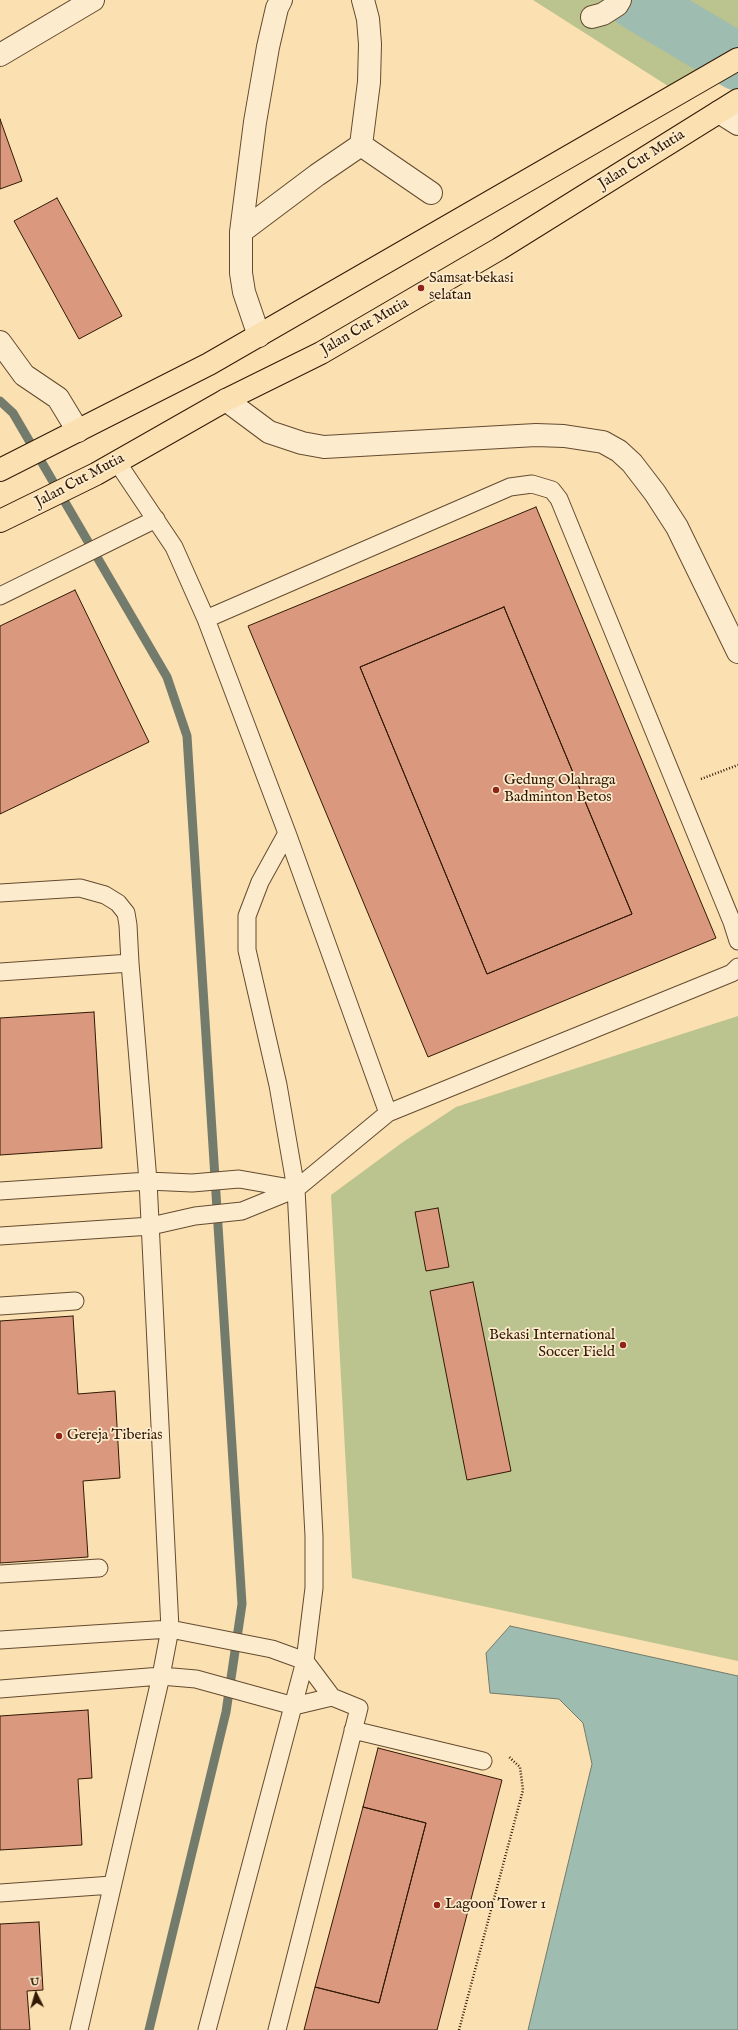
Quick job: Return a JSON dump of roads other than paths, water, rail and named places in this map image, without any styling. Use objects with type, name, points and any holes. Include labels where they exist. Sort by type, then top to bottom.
[{"type":"highway","points":[[1,466],[70,435],[209,364],[738,59]]},
{"type":"highway","name":"Jalan Cut Mutia","points":[[0,521],[96,474],[226,400],[321,353],[499,249],[738,100]]},
{"type":"street","points":[[0,55],[93,0]]},
{"type":"street","points":[[259,336],[244,292],[241,267],[241,232],[249,159],[268,47],[280,0]]},
{"type":"street","points":[[241,232],[317,175],[361,145],[369,82],[370,44],[368,19],[363,0]]},
{"type":"street","points":[[592,17],[603,14],[618,2]]},
{"type":"street","points":[[719,112],[738,124]]},
{"type":"street","points":[[361,145],[431,193]]},
{"type":"street","points":[[0,342],[24,375],[58,398],[70,435]]},
{"type":"street","points":[[226,400],[269,432],[302,443],[324,447],[536,435],[564,436],[602,442],[618,451],[632,463],[678,527],[738,652]]},
{"type":"lane","points":[[117,462],[174,547],[206,618],[287,833],[388,1113]]},
{"type":"lane","points":[[206,618],[510,487],[522,484],[543,486],[552,490],[559,499],[732,922],[738,941]]},
{"type":"lane","points":[[0,596],[156,519]]},
{"type":"lane","points":[[207,2030],[305,1661],[314,1588],[315,1554],[296,1189],[278,1085],[247,950],[247,916],[260,882],[287,833]]},
{"type":"lane","points":[[0,893],[80,888],[105,895],[118,903],[126,913],[148,1181],[170,1629],[161,1676],[79,2030]]},
{"type":"lane","points":[[0,972],[130,964]]},
{"type":"lane","points":[[0,1236],[150,1226],[195,1216],[242,1211],[296,1189],[388,1113],[732,973],[738,967]]},
{"type":"lane","points":[[0,1191],[148,1181],[192,1183],[239,1179],[296,1189]]},
{"type":"lane","points":[[0,1306],[75,1301]]},
{"type":"lane","points":[[0,1574],[99,1568]]},
{"type":"lane","points":[[0,1640],[170,1629],[203,1635],[272,1649],[305,1661],[332,1697],[359,1708],[277,2030]]},
{"type":"lane","points":[[0,1689],[161,1676],[196,1679],[294,1706],[332,1697]]},
{"type":"lane","points":[[353,1730],[482,1761]]},
{"type":"lane","points":[[0,1893],[112,1885]]},
{"type":"waterway","points":[[634,0],[738,62]]},
{"type":"waterway","points":[[0,401],[13,413],[167,677],[187,736],[242,1604],[226,1712],[149,2030]]},
{"type":"place","name":"Samsat bekasi selatan","points":[[421,288]]},
{"type":"place","name":"Gedung Olahraga Badminton Betos","points":[[496,790]]},
{"type":"place","name":"Bekasi International Soccer Field","points":[[623,1345]]},
{"type":"place","name":"Gereja Tiberias","points":[[59,1436]]},
{"type":"place","name":"Lagoon Tower 1","points":[[437,1905]]}]
